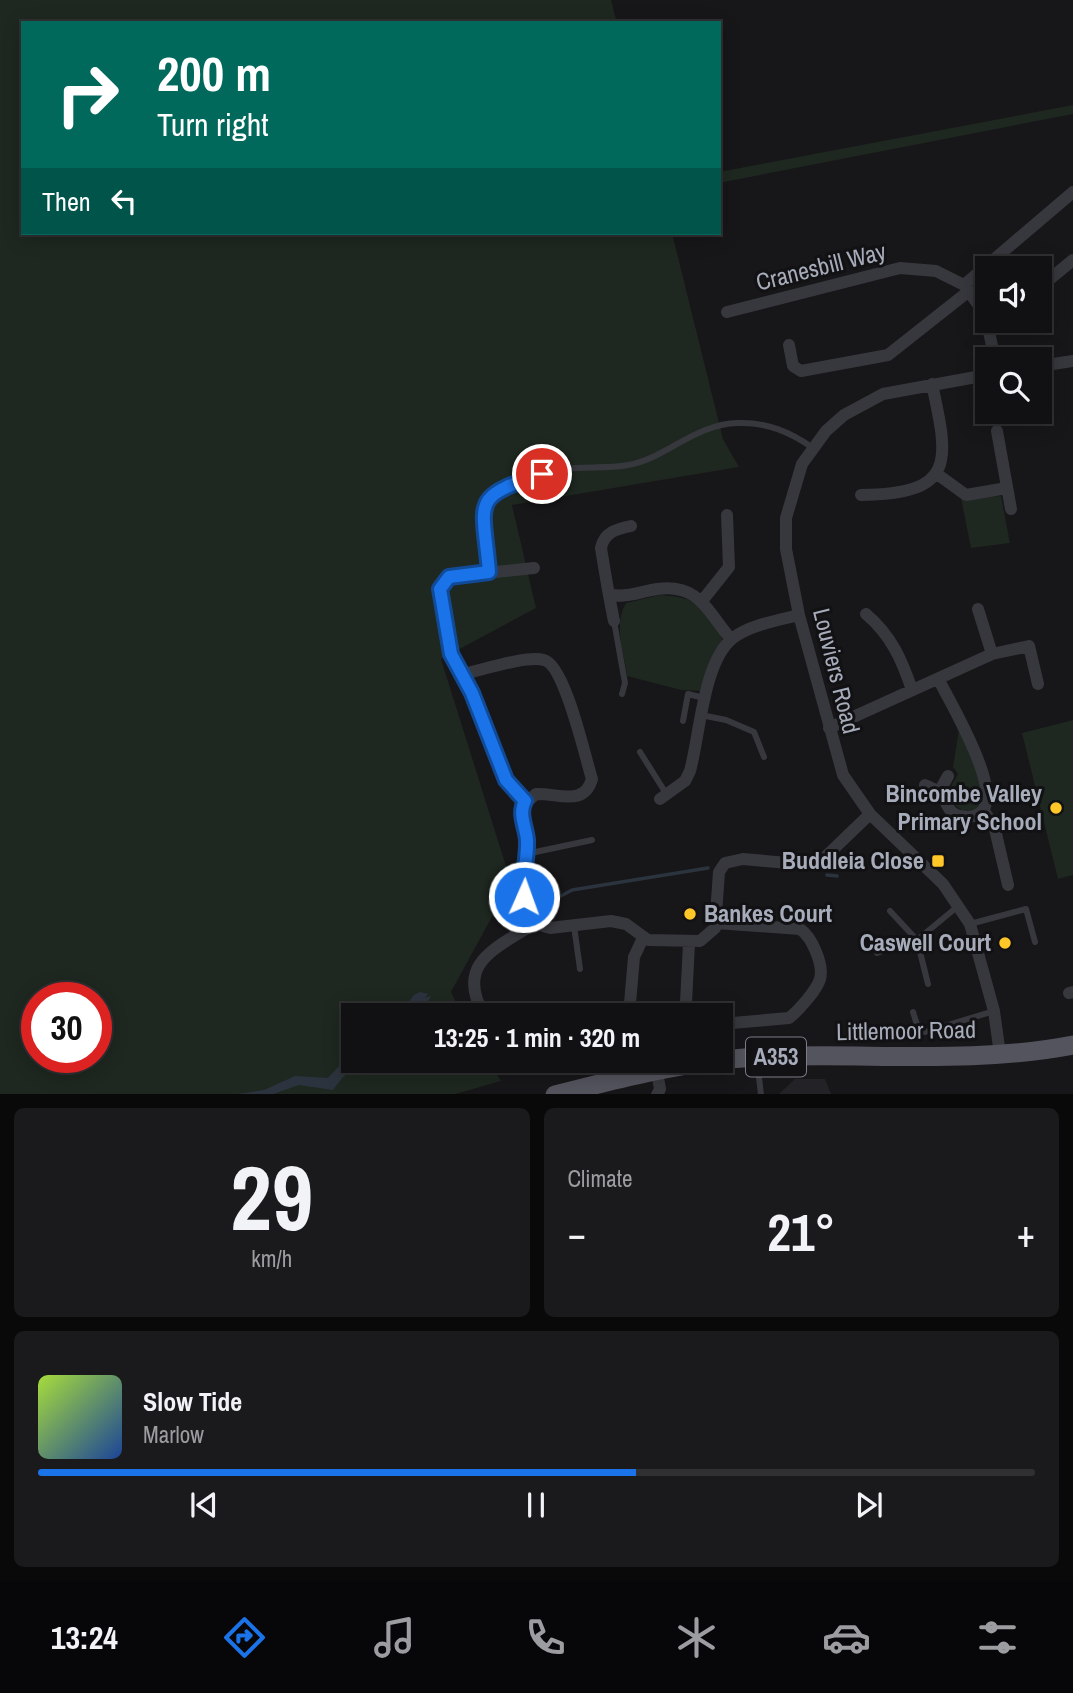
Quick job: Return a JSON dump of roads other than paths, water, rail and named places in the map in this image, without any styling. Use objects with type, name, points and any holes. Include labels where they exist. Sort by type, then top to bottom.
[{"type":"main road","name":"Littlemoor Road","points":[[733,1061],[757,1057],[923,1058],[1000,1054],[1073,1045]]},
{"type":"main road","name":"Littlemoor Road","points":[[555,1094],[652,1073]]},
{"type":"street","points":[[789,345],[793,366],[801,371],[888,355],[1073,192]]},
{"type":"street","points":[[1052,277],[1073,260]]},
{"type":"street","name":"Cranesbill Way","points":[[727,312],[900,268],[936,271],[967,288]]},
{"type":"street","points":[[967,288],[975,299]]},
{"type":"street","points":[[1052,364],[1073,361]]},
{"type":"street","name":"Louviers Road","points":[[975,377],[894,391],[863,403],[826,431],[813,448],[794,484],[786,518],[786,549],[799,615],[843,775],[870,814],[932,872],[970,924],[994,1011],[1000,1054]]},
{"type":"street","points":[[861,495],[884,495],[912,489],[929,482],[937,474],[944,449],[932,384]]},
{"type":"street","points":[[997,432],[1011,509]]},
{"type":"street","points":[[937,474],[966,495],[1007,488]]},
{"type":"street","points":[[702,601],[729,567],[727,515]]},
{"type":"street","points":[[485,525],[489,572]]},
{"type":"street","points":[[614,621],[602,541],[612,531],[631,526]]},
{"type":"street","points":[[525,801],[506,780],[463,674],[451,654],[440,589],[449,577],[534,568]]},
{"type":"street","points":[[612,595],[675,588],[702,601],[732,639]]},
{"type":"street","points":[[978,609],[992,654]]},
{"type":"street","points":[[866,614],[882,628],[895,648],[912,691]]},
{"type":"street","points":[[663,797],[685,781],[690,771],[701,716],[718,657],[732,639],[759,626],[799,615]]},
{"type":"street","points":[[829,728],[992,654],[1029,646],[1038,684]]},
{"type":"street","points":[[463,674],[540,659],[558,670],[592,779],[586,792],[576,798],[541,793],[525,801],[521,811],[526,855],[522,884],[524,897],[536,922],[550,928],[574,923],[619,922],[643,938],[689,943],[709,936],[716,923],[720,869],[725,863],[743,859],[810,865],[820,862],[870,814]]},
{"type":"street","points":[[925,785],[939,792],[955,814],[973,816],[983,810],[988,801],[987,783],[939,680]]},
{"type":"street","points":[[939,792],[948,776]]},
{"type":"street","points":[[983,810],[994,825],[1008,885]]},
{"type":"street","points":[[478,1003],[476,971],[498,944],[536,922]]},
{"type":"street","points":[[716,923],[800,929],[812,943],[821,972],[819,982],[789,1018],[733,1023]]},
{"type":"street","points":[[630,1003],[634,957],[643,938]]},
{"type":"street","points":[[686,1003],[689,943]]},
{"type":"street","points":[[657,1073],[660,1089],[657,1094]]},
{"type":"lane","points":[[485,525],[485,501],[493,492],[505,486],[563,469],[629,465],[690,435],[724,424],[775,427],[813,448]]},
{"type":"lane","points":[[614,621],[625,683],[622,694]]},
{"type":"lane","points":[[683,721],[688,694],[706,698]]},
{"type":"lane","points":[[701,716],[726,720],[754,732],[764,757]]},
{"type":"lane","points":[[640,752],[663,797]]},
{"type":"lane","points":[[526,855],[592,840]]},
{"type":"lane","points":[[877,953],[918,940],[959,906]]},
{"type":"lane","points":[[970,924],[1026,909],[1035,942]]},
{"type":"lane","points":[[890,911],[918,940],[928,984]]},
{"type":"lane","points":[[574,923],[580,969]]},
{"type":"lane","points":[[913,1012],[919,1031],[925,1032],[994,1011]]},
{"type":"lane","points":[[757,1057],[761,1094]]},
{"type":"waterway","points":[[544,905],[572,890],[708,868]]},
{"type":"waterway","points":[[827,875],[837,876]]},
{"type":"place","name":"Bincombe Valley Primary School","points":[[1056,808]]},
{"type":"place","name":"Buddleia Close","points":[[938,861]]},
{"type":"place","name":"Bankes Court","points":[[690,914]]},
{"type":"place","name":"Caswell Court","points":[[1005,943]]}]
